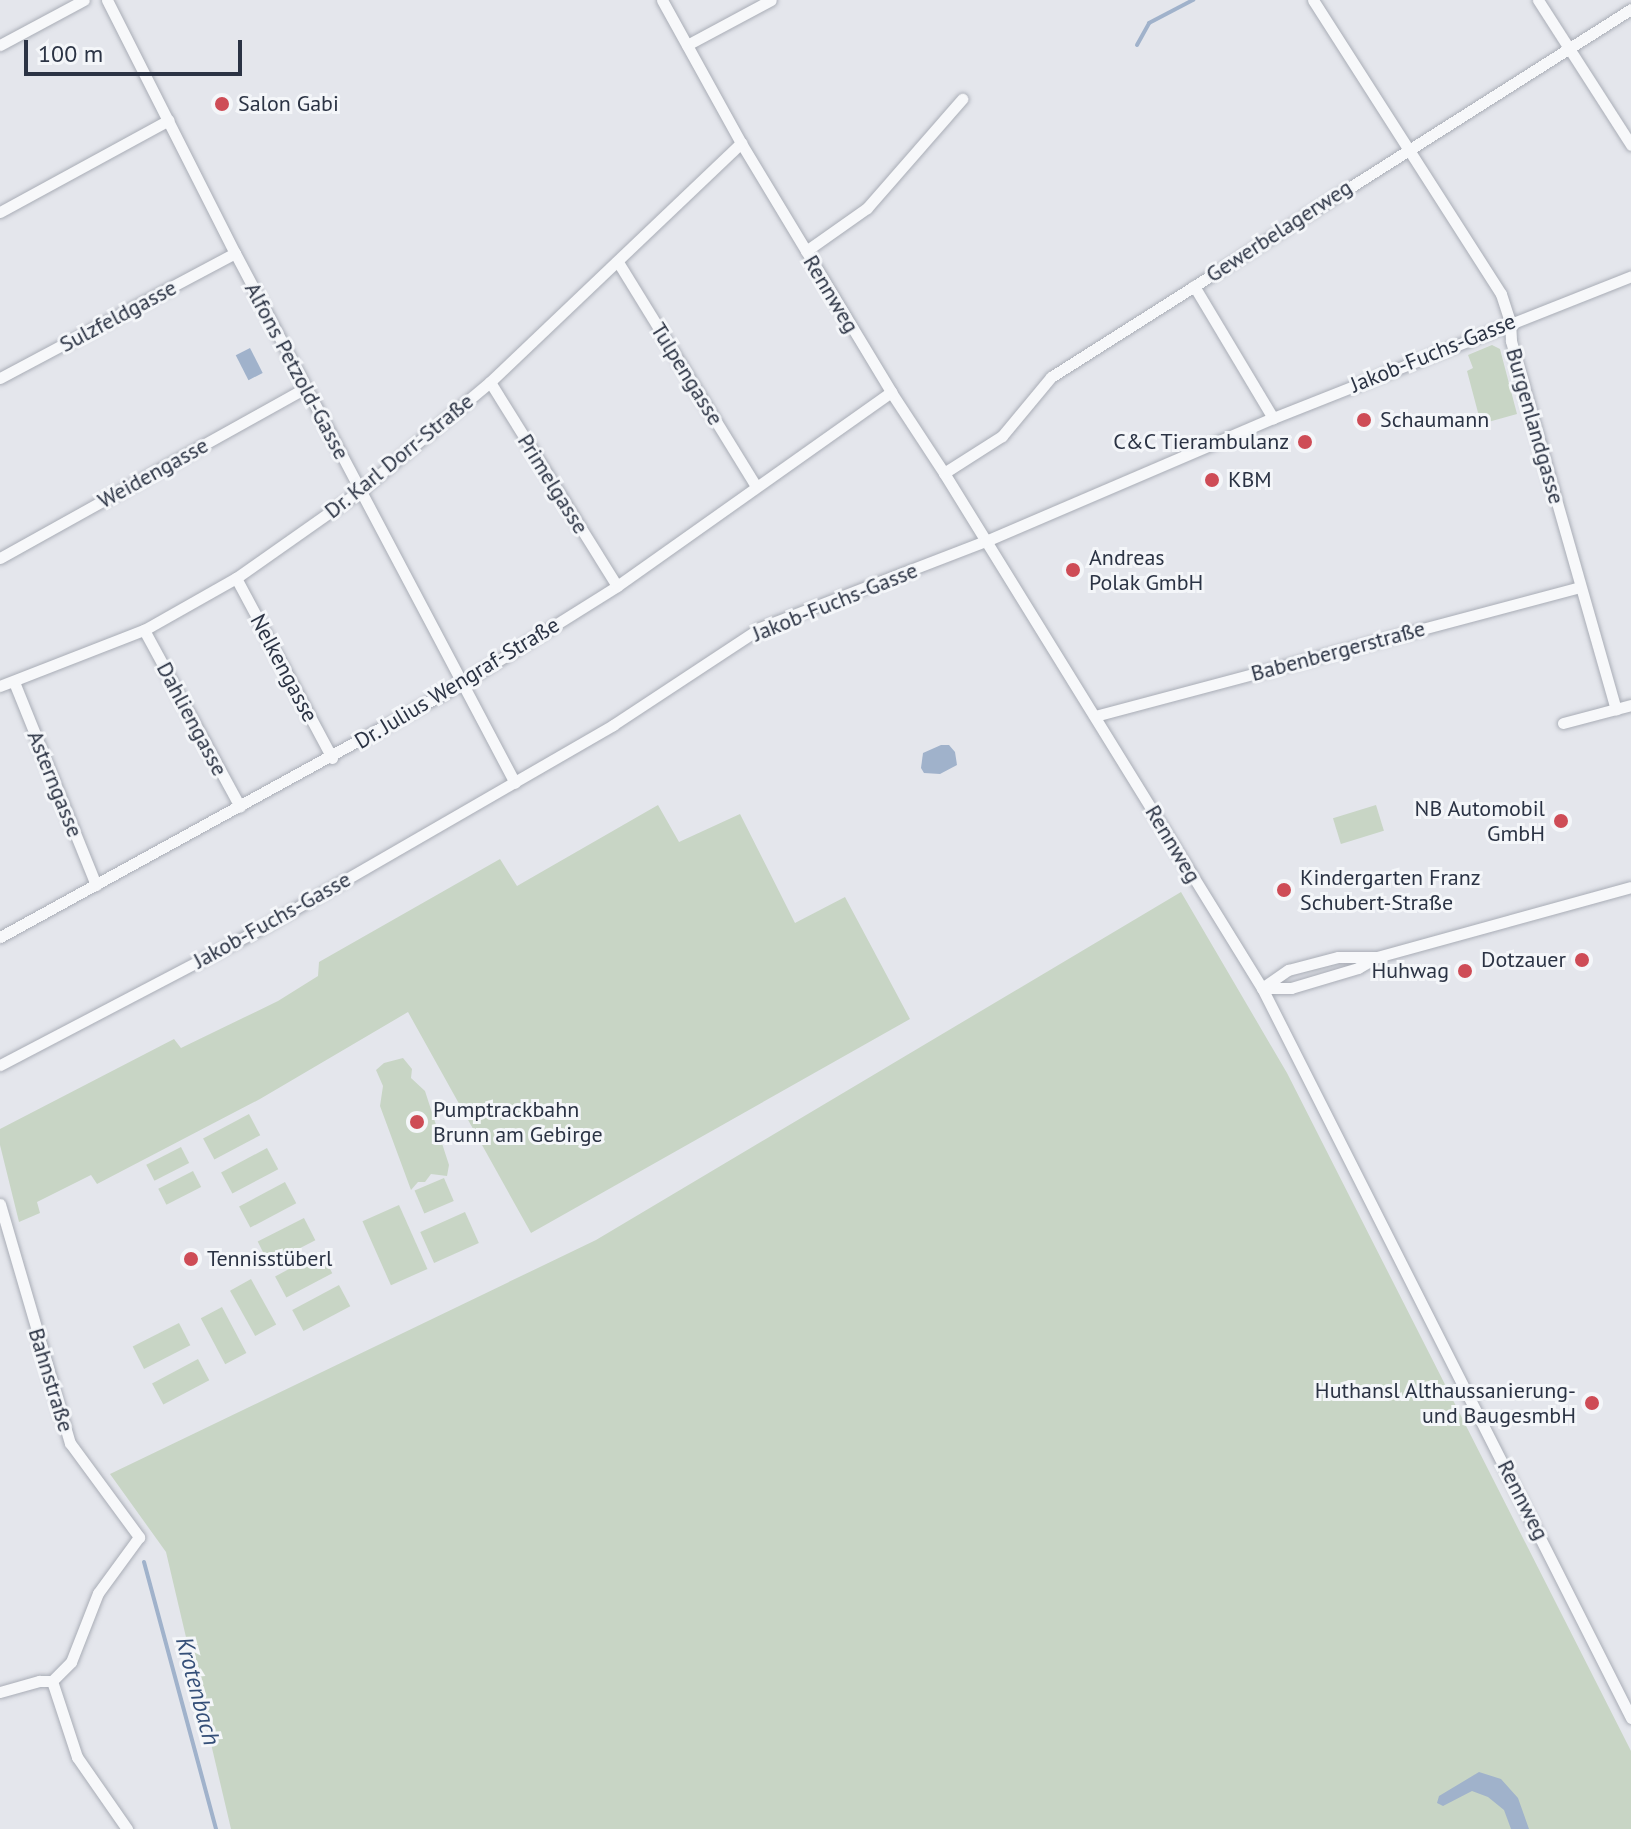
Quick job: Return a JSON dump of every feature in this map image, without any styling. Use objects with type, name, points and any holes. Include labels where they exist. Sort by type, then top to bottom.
[{"type":"street","points":[[0,45],[84,0]]},
{"type":"street","name":"Alfons Petzold-Gasse","points":[[107,0],[235,253],[515,783]]},
{"type":"street","name":"Rennweg","points":[[662,0],[741,143],[891,392],[1262,988],[1631,1718]]},
{"type":"street","points":[[687,45],[771,0]]},
{"type":"street","name":"Burgenlandgasse","points":[[1313,0],[1501,294],[1510,321],[1511,341],[1616,709]]},
{"type":"street","points":[[1538,0],[1631,145]]},
{"type":"street","name":"Gewerbelagerweg","points":[[944,473],[1002,436],[1051,377],[1631,9]]},
{"type":"street","points":[[806,251],[867,208],[962,99]]},
{"type":"street","points":[[0,212],[169,120]]},
{"type":"street","name":"Dr. Karl Dorr-Straße","points":[[0,686],[144,630],[236,578],[360,491],[490,382],[741,143]]},
{"type":"street","name":"Sulzfeldgasse","points":[[0,378],[235,253]]},
{"type":"street","name":"Tulpengasse","points":[[618,262],[756,486]]},
{"type":"street","name":"Jakob-Fuchs-Gasse","points":[[0,1065],[260,929],[515,783],[613,725],[760,628],[986,541],[1273,418],[1510,321],[1631,276]]},
{"type":"street","points":[[1194,286],[1273,418]]},
{"type":"street","name":"Primelgasse","points":[[490,382],[617,586]]},
{"type":"street","name":"Weidengasse","points":[[0,558],[306,388]]},
{"type":"street","name":"Dr. Julius Wengraf-Straße","points":[[0,937],[332,758],[461,684],[617,586],[891,392]]},
{"type":"street","name":"Nelkengasse","points":[[236,578],[332,758]]},
{"type":"street","name":"Babenbergerstraße","points":[[1095,716],[1580,587]]},
{"type":"street","name":"Dahliengasse","points":[[144,630],[240,807]]},
{"type":"street","name":"Asterngasse","points":[[14,682],[96,885]]},
{"type":"street","points":[[1563,723],[1631,705]]},
{"type":"street","points":[[1262,988],[1291,988],[1358,968],[1377,957],[1631,887]]},
{"type":"street","points":[[1262,988],[1288,970],[1338,957],[1377,957]]},
{"type":"street","name":"Bahnstraße","points":[[0,1204],[70,1443],[139,1537],[98,1593],[71,1662],[52,1681]]},
{"type":"street","points":[[0,1692],[39,1681],[52,1681],[77,1757],[127,1829]]},
{"type":"green space","points":[[1492,345],[1500,349],[1517,414],[1481,424],[1467,371],[1473,368],[1468,355]]},
{"type":"green space","points":[[658,805],[679,842],[740,814],[795,923],[845,897],[910,1019],[531,1233],[408,1012],[260,1099],[97,1184],[91,1175],[37,1202],[40,1213],[19,1222],[0,1145],[0,1129],[174,1039],[181,1048],[278,1001],[318,976],[319,962],[500,859],[517,886]]},
{"type":"green space","points":[[1376,805],[1384,831],[1341,844],[1333,818]]},
{"type":"green space","points":[[1181,892],[1287,1073],[1631,1751],[1631,1829],[231,1829],[166,1552],[110,1474],[596,1240]]},
{"type":"green space","name":"Pumptrackbahn Brunn am Gebirge","points":[[403,1058],[412,1069],[411,1078],[425,1091],[449,1165],[447,1176],[431,1174],[425,1182],[418,1182],[411,1190],[380,1106],[383,1086],[376,1070],[384,1063]]},
{"type":"green space","points":[[249,1114],[260,1135],[214,1160],[203,1138]]},
{"type":"green space","points":[[181,1147],[189,1163],[154,1181],[146,1165]]},
{"type":"green space","points":[[267,1148],[278,1169],[232,1194],[221,1172]]},
{"type":"green space","points":[[193,1171],[201,1187],[166,1205],[158,1189]]},
{"type":"green space","points":[[444,1178],[454,1201],[424,1214],[415,1191]]},
{"type":"green space","points":[[285,1182],[296,1203],[250,1228],[239,1206]]},
{"type":"green space","points":[[399,1205],[427,1269],[391,1285],[362,1221]]},
{"type":"green space","points":[[465,1212],[479,1243],[434,1263],[420,1232]]},
{"type":"green space","points":[[304,1218],[315,1240],[269,1264],[258,1242]]},
{"type":"green space","points":[[321,1252],[332,1273],[286,1298],[275,1276]]},
{"type":"green space","points":[[251,1279],[276,1324],[255,1336],[230,1291]]},
{"type":"green space","points":[[339,1285],[350,1306],[303,1331],[292,1310]]},
{"type":"green space","points":[[222,1307],[246,1353],[225,1364],[201,1318]]},
{"type":"green space","points":[[179,1323],[190,1345],[144,1369],[133,1347]]},
{"type":"green space","points":[[198,1359],[209,1380],[163,1405],[152,1383]]},
{"type":"water","points":[[250,348],[263,373],[248,380],[236,355]]},
{"type":"water","points":[[949,745],[955,752],[957,765],[940,774],[924,773],[921,768],[923,753]]},
{"type":"water","points":[[1479,1772],[1501,1779],[1518,1798],[1529,1829],[1511,1829],[1504,1810],[1488,1797],[1472,1791],[1443,1806],[1437,1803],[1439,1796]]},
{"type":"waterway","points":[[1137,45],[1149,23],[1193,0]]},
{"type":"waterway","name":"Krotenbach","points":[[144,1562],[216,1829]]},
{"type":"place","name":"Salon Gabi","points":[[222,104]]},
{"type":"place","name":"Schaumann","points":[[1364,420]]},
{"type":"place","name":"C&C Tierambulanz","points":[[1305,442]]},
{"type":"place","name":"KBM","points":[[1212,480]]},
{"type":"place","name":"Andreas Polak GmbH","points":[[1073,570]]},
{"type":"place","name":"NB Automobil GmbH","points":[[1561,821]]},
{"type":"place","name":"Kindergarten Franz Schubert-Straße","points":[[1284,890]]},
{"type":"place","name":"Dotzauer","points":[[1582,960]]},
{"type":"place","name":"Huhwag","points":[[1465,971]]},
{"type":"place","name":"Pumptrackbahn Brunn am Gebirge","points":[[417,1122]]},
{"type":"place","name":"Tennisstüberl","points":[[191,1259]]},
{"type":"place","name":"Huthansl Althaussanierung- und BaugesmbH","points":[[1592,1403]]}]
